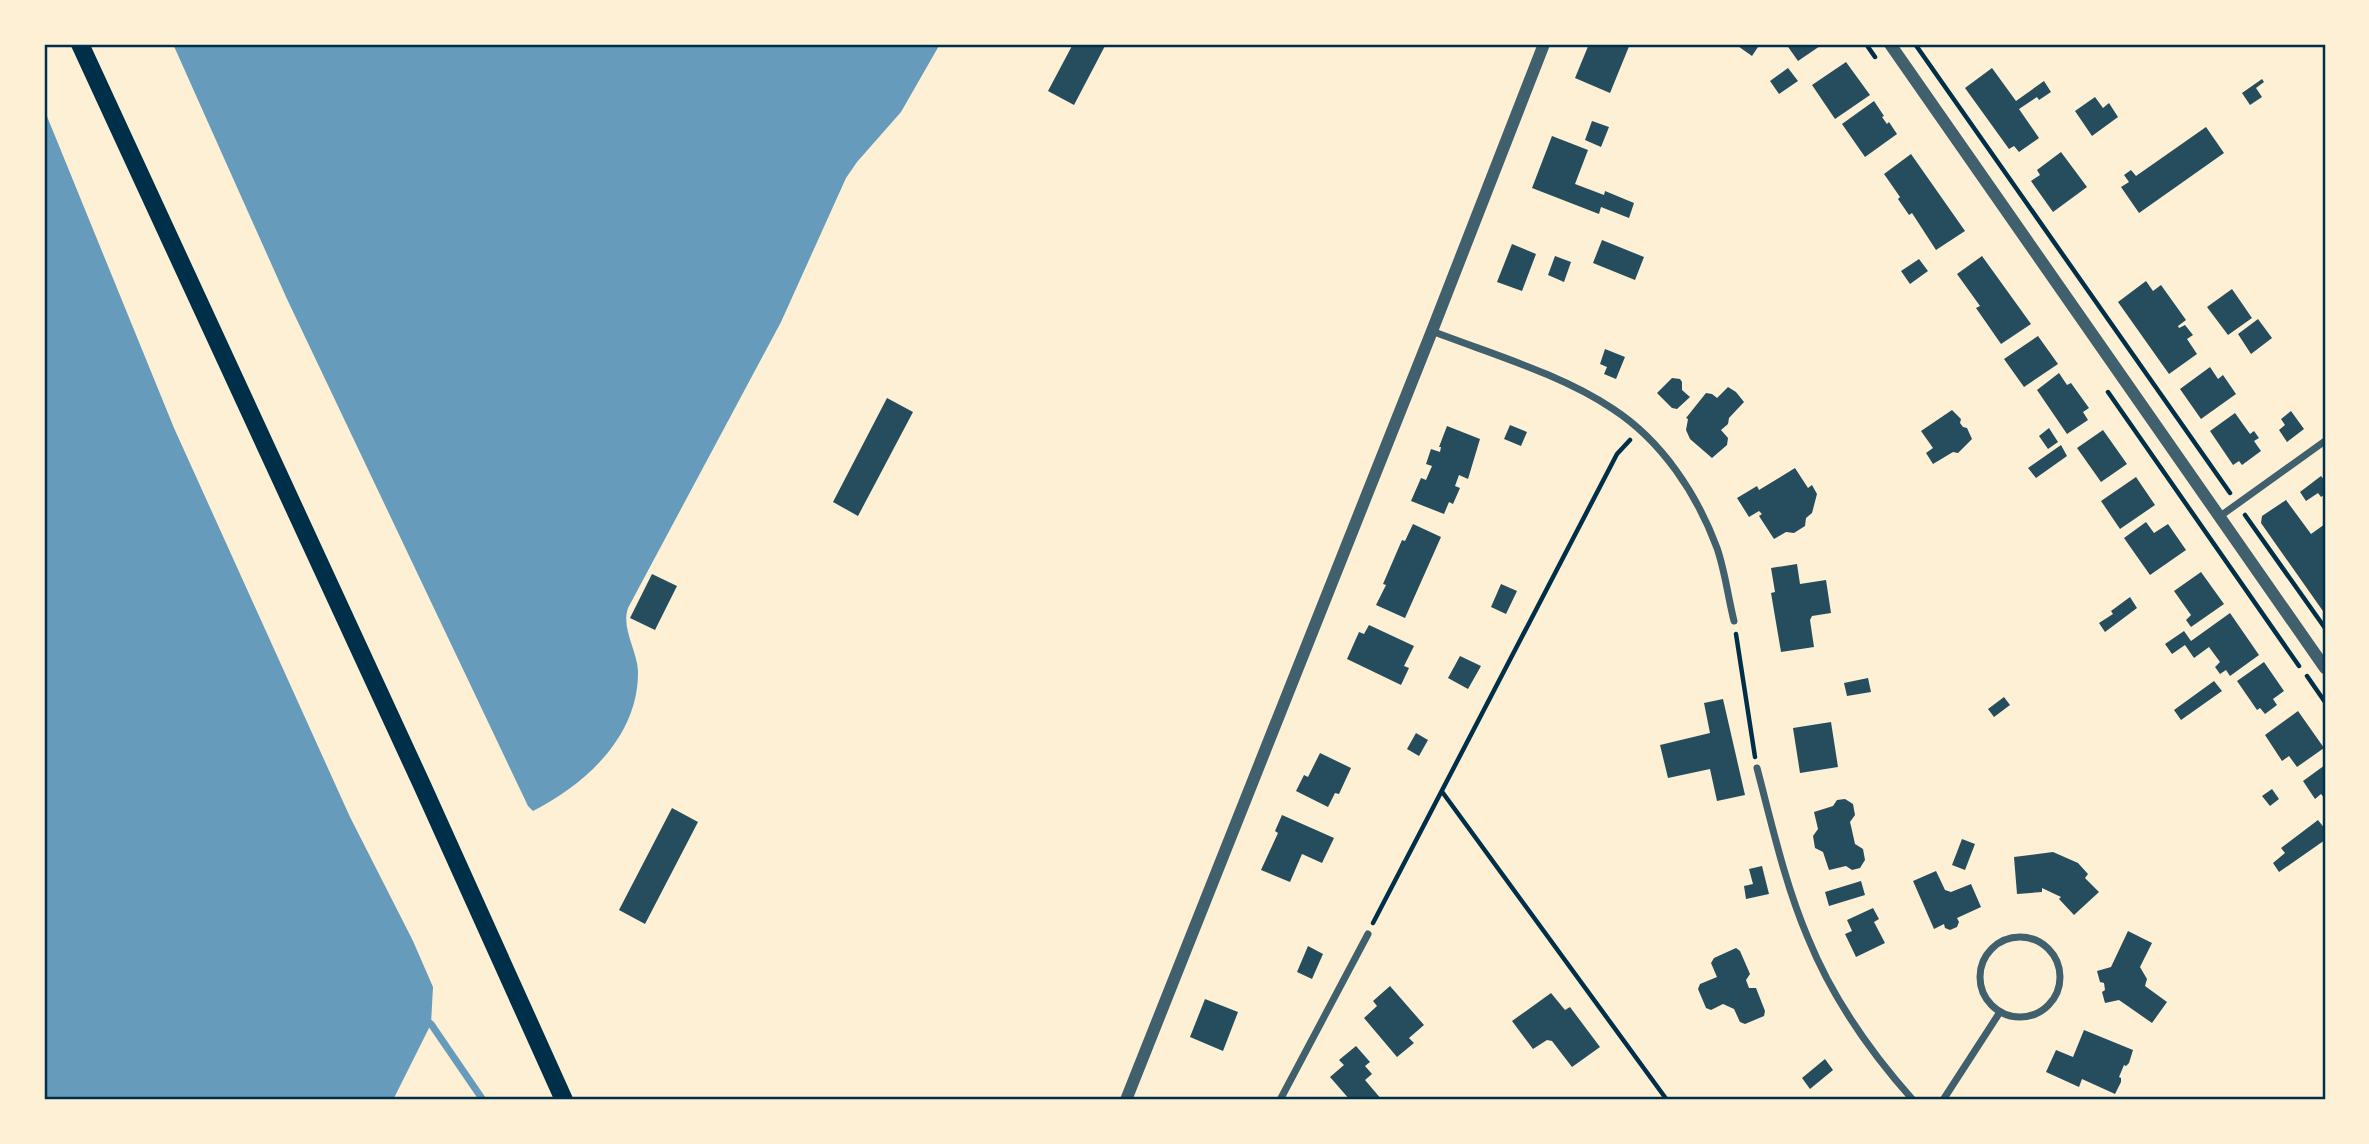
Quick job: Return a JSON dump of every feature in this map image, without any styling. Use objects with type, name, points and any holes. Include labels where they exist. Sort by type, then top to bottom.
[{"type":"main road","points":[[80,44],[422,785],[564,1100]]},
{"type":"street","points":[[1130,1099],[1544,44]]},
{"type":"street","points":[[1890,44],[2325,668]]},
{"type":"street","points":[[1432,331],[1566,383],[1613,408],[1641,430],[1665,456],[1705,519],[1717,550],[1734,621]]},
{"type":"street","points":[[2219,517],[2325,441]]},
{"type":"street","points":[[1757,768],[1786,876],[1809,940],[1843,1005],[1886,1070],[1913,1100]]},
{"type":"street","points":[[1279,1100],[1368,934]]},
{"type":"street","points":[[2013,938],[2040,942],[2055,958],[2060,976],[2052,1002],[2042,1011],[2029,1016],[2013,1017],[2000,1012],[1989,1002],[1982,990],[1982,966],[1988,954],[1998,944],[2013,938]]},
{"type":"street","points":[[1943,1100],[2000,1012]]},
{"type":"path","points":[[1915,44],[2325,628]]},
{"type":"path","points":[[1368,934],[1617,454],[1641,430]]},
{"type":"path","points":[[1734,621],[1757,768]]},
{"type":"path","points":[[1443,793],[1667,1100]]},
{"type":"water","points":[[173,44],[940,44],[901,112],[846,178],[781,322],[628,608],[626,623],[638,671],[636,695],[619,737],[590,772],[553,800],[533,811],[528,806],[287,299]]},
{"type":"water","points":[[44,109],[174,428],[350,817],[413,941],[433,987],[431,1024],[393,1100],[44,1100]]},
{"type":"building","points":[[1073,44],[1106,44],[1074,105],[1048,91]]},
{"type":"building","points":[[1589,44],[1630,44],[1610,93],[1575,78]]},
{"type":"building","points":[[1735,44],[1754,44],[1758,47],[1752,56]]},
{"type":"building","points":[[1786,44],[1823,44],[1798,61]]},
{"type":"building","points":[[1846,62],[1870,95],[1835,119],[1812,85]]},
{"type":"building","points":[[1788,68],[1798,81],[1779,94],[1770,81]]},
{"type":"building","points":[[1992,68],[2016,101],[2044,81],[2051,92],[2039,100],[2037,97],[2019,109],[2039,138],[2019,152],[2014,146],[2009,149],[1965,88]]},
{"type":"building","points":[[2262,79],[2264,82],[2256,88],[2262,97],[2250,105],[2242,93]]},
{"type":"building","points":[[2095,97],[2103,108],[2109,103],[2118,117],[2092,136],[2075,111]]},
{"type":"building","points":[[1874,101],[1884,116],[1882,117],[1897,134],[1865,157],[1842,124]]},
{"type":"building","points":[[1592,121],[1609,127],[1601,147],[1585,140]]},
{"type":"building","points":[[2206,127],[2224,153],[2139,213],[2121,187],[2129,182],[2124,175],[2131,170],[2136,176]]},
{"type":"building","points":[[1552,136],[1588,150],[1575,184],[1604,195],[1605,191],[1634,203],[1629,218],[1601,207],[1599,214],[1532,188]]},
{"type":"building","points":[[2061,152],[2087,187],[2053,212],[2031,181],[2040,175],[2037,170]]},
{"type":"building","points":[[1911,154],[1965,231],[1936,250],[1912,213],[1909,215],[1898,199],[1900,197],[1884,174]]},
{"type":"building","points":[[1602,240],[1644,257],[1635,280],[1593,263]]},
{"type":"building","points":[[1512,244],[1536,254],[1522,291],[1497,282]]},
{"type":"building","points":[[1555,256],[1571,262],[1564,282],[1548,275]]},
{"type":"building","points":[[1982,256],[2031,324],[2001,344],[1976,308],[1980,306],[1957,274]]},
{"type":"building","points":[[1919,259],[1928,271],[1910,284],[1901,271]]},
{"type":"building","points":[[2146,281],[2153,291],[2161,285],[2186,320],[2179,328],[2185,325],[2193,335],[2187,339],[2197,354],[2169,374],[2118,302]]},
{"type":"building","points":[[2232,289],[2252,318],[2228,335],[2207,307]]},
{"type":"building","points":[[2258,319],[2272,338],[2251,354],[2238,334]]},
{"type":"building","points":[[2038,336],[2058,364],[2024,387],[2004,359]]},
{"type":"building","points":[[1605,349],[1625,357],[1616,379],[1604,374],[1607,367],[1600,364]]},
{"type":"building","points":[[2210,367],[2218,379],[2223,375],[2236,394],[2201,419],[2180,389]]},
{"type":"building","points":[[2059,373],[2067,385],[2071,383],[2089,408],[2083,412],[2088,420],[2067,434],[2037,390]]},
{"type":"building","points":[[1672,378],[1680,379],[1682,390],[1690,397],[1677,409],[1672,408],[1657,393]]},
{"type":"building","points":[[1728,387],[1744,402],[1721,430],[1728,438],[1727,445],[1712,458],[1690,439],[1686,430],[1686,418],[1706,393],[1717,398]]},
{"type":"building","points":[[887,398],[913,412],[858,516],[833,502]]},
{"type":"building","points":[[1952,410],[1961,419],[1960,423],[1967,428],[1972,439],[1958,453],[1953,452],[1933,464],[1926,453],[1933,448],[1921,431]]},
{"type":"building","points":[[2291,411],[2304,429],[2287,442],[2279,430],[2285,425],[2281,419]]},
{"type":"building","points":[[2235,413],[2250,434],[2254,431],[2259,438],[2254,441],[2261,451],[2242,465],[2239,461],[2233,465],[2210,431]]},
{"type":"building","points":[[1510,425],[1527,432],[1521,446],[1504,439]]},
{"type":"building","points":[[1447,426],[1480,439],[1468,479],[1459,475],[1455,486],[1460,488],[1453,504],[1449,502],[1444,514],[1411,501],[1421,478],[1426,480],[1432,466],[1426,464],[1431,449],[1440,452],[1439,447]]},
{"type":"building","points":[[2049,428],[2058,442],[2048,449],[2039,436]]},
{"type":"building","points":[[2103,430],[2127,464],[2101,482],[2077,448]]},
{"type":"building","points":[[2061,445],[2067,456],[2036,478],[2028,468]]},
{"type":"building","points":[[1795,468],[1808,488],[1812,485],[1817,494],[1812,513],[1806,518],[1805,526],[1794,533],[1786,532],[1774,539],[1759,516],[1762,514],[1759,511],[1749,517],[1737,498],[1757,486],[1759,490]]},
{"type":"building","points":[[2321,476],[2325,481],[2325,494],[2321,497],[2318,493],[2306,501],[2300,492]]},
{"type":"building","points":[[2136,477],[2155,505],[2120,529],[2101,501]]},
{"type":"building","points":[[2286,500],[2311,534],[2325,524],[2325,614],[2261,523],[2262,516]]},
{"type":"building","points":[[2146,522],[2154,533],[2168,524],[2186,550],[2150,575],[2124,538]]},
{"type":"building","points":[[1413,524],[1441,537],[1405,618],[1376,605],[1402,540],[1405,541]]},
{"type":"building","points":[[1797,564],[1800,584],[1826,580],[1831,613],[1812,616],[1810,620],[1814,647],[1781,652],[1771,593],[1775,592],[1771,568]]},
{"type":"building","points":[[2201,572],[2224,604],[2191,627],[2186,620],[2191,615],[2174,591]]},
{"type":"building","points":[[652,574],[677,586],[655,630],[630,618]]},
{"type":"building","points":[[1501,584],[1517,591],[1506,614],[1491,607]]},
{"type":"building","points":[[2130,597],[2137,608],[2105,632],[2099,623],[2113,614],[2111,611]]},
{"type":"building","points":[[2230,613],[2259,655],[2230,676],[2226,670],[2220,674],[2215,667],[2220,662],[2209,647],[2194,658],[2185,645],[2172,654],[2165,644],[2184,631],[2191,641]]},
{"type":"building","points":[[1369,625],[1414,646],[1404,666],[1409,668],[1401,685],[1347,659],[1359,632],[1364,634]]},
{"type":"building","points":[[1460,656],[1481,666],[1468,689],[1448,678]]},
{"type":"building","points":[[2264,662],[2284,691],[2273,699],[2277,705],[2265,714],[2260,708],[2257,710],[2237,681]]},
{"type":"building","points":[[1868,678],[1871,692],[1847,696],[1844,683]]},
{"type":"building","points":[[2214,681],[2222,691],[2181,720],[2174,710]]},
{"type":"building","points":[[2004,697],[2010,705],[1994,717],[1988,709]]},
{"type":"building","points":[[1723,699],[1745,795],[1717,801],[1710,769],[1668,778],[1660,745],[1710,733],[1704,703]]},
{"type":"building","points":[[2298,711],[2324,748],[2297,767],[2289,756],[2282,761],[2265,735]]},
{"type":"building","points":[[1831,722],[1838,767],[1800,773],[1793,728]]},
{"type":"building","points":[[1416,733],[1428,740],[1419,756],[1407,749]]},
{"type":"building","points":[[1320,753],[1351,768],[1339,794],[1335,793],[1328,807],[1296,791],[1304,775],[1308,777]]},
{"type":"building","points":[[2325,765],[2325,799],[2321,794],[2315,799],[2303,781]]},
{"type":"building","points":[[2272,789],[2279,799],[2270,806],[2262,796]]},
{"type":"building","points":[[1845,799],[1853,804],[1855,815],[1850,822],[1855,844],[1863,849],[1865,860],[1860,868],[1852,870],[1846,866],[1829,870],[1823,852],[1815,848],[1813,836],[1818,829],[1814,812],[1833,806],[1837,800]]},
{"type":"building","points":[[672,808],[698,822],[645,924],[619,910]]},
{"type":"building","points":[[1282,815],[1334,838],[1322,863],[1302,854],[1290,882],[1261,870],[1278,833],[1275,831]]},
{"type":"building","points":[[2318,820],[2325,829],[2325,840],[2279,872],[2273,863],[2285,853],[2281,848]]},
{"type":"building","points":[[1962,839],[1975,844],[1965,870],[1952,865]]},
{"type":"building","points":[[2053,852],[2078,863],[2088,874],[2085,878],[2099,892],[2074,915],[2059,899],[2061,897],[2042,888],[2042,892],[2017,894],[2014,857]]},
{"type":"building","points":[[1762,866],[1769,894],[1746,899],[1744,886],[1753,884],[1749,869]]},
{"type":"building","points":[[1936,871],[1945,890],[1951,892],[1971,884],[1981,907],[1957,918],[1957,927],[1950,930],[1945,928],[1944,924],[1934,929],[1913,881]]},
{"type":"building","points":[[1861,881],[1865,895],[1829,906],[1825,892]]},
{"type":"building","points":[[1873,908],[1879,919],[1874,922],[1885,943],[1856,957],[1845,934],[1852,931],[1847,920]]},
{"type":"building","points":[[2128,931],[2152,943],[2140,967],[2147,979],[2145,986],[2167,1002],[2152,1023],[2119,1000],[2105,1003],[2102,992],[2105,990],[2104,983],[2100,982],[2097,971],[2111,967]]},
{"type":"building","points":[[1308,946],[1323,954],[1312,979],[1297,972]]},
{"type":"building","points":[[1736,948],[1750,974],[1746,980],[1749,988],[1756,988],[1765,1011],[1764,1016],[1745,1024],[1740,1022],[1734,1009],[1723,1004],[1711,1010],[1706,1008],[1698,989],[1700,984],[1717,977],[1711,963],[1714,958]]},
{"type":"building","points":[[1390,986],[1424,1025],[1409,1038],[1414,1043],[1397,1057],[1364,1018],[1377,1006],[1373,1001]]},
{"type":"building","points":[[1551,993],[1565,1010],[1570,1007],[1600,1047],[1572,1067],[1552,1041],[1547,1040],[1533,1049],[1512,1021]]},
{"type":"building","points":[[1205,999],[1238,1012],[1223,1051],[1190,1037]]},
{"type":"building","points":[[2084,1030],[2133,1050],[2129,1063],[2124,1065],[2119,1077],[2121,1082],[2115,1094],[2082,1079],[2079,1087],[2046,1072],[2056,1050],[2073,1057]]},
{"type":"building","points":[[1356,1046],[1370,1062],[1365,1066],[1372,1074],[1365,1080],[1382,1100],[1350,1100],[1330,1077],[1344,1065],[1339,1060]]},
{"type":"building","points":[[1825,1059],[1833,1070],[1810,1089],[1802,1078]]},
{"type":"waterway","points":[[424,1019],[431,1024],[483,1100]]}]
